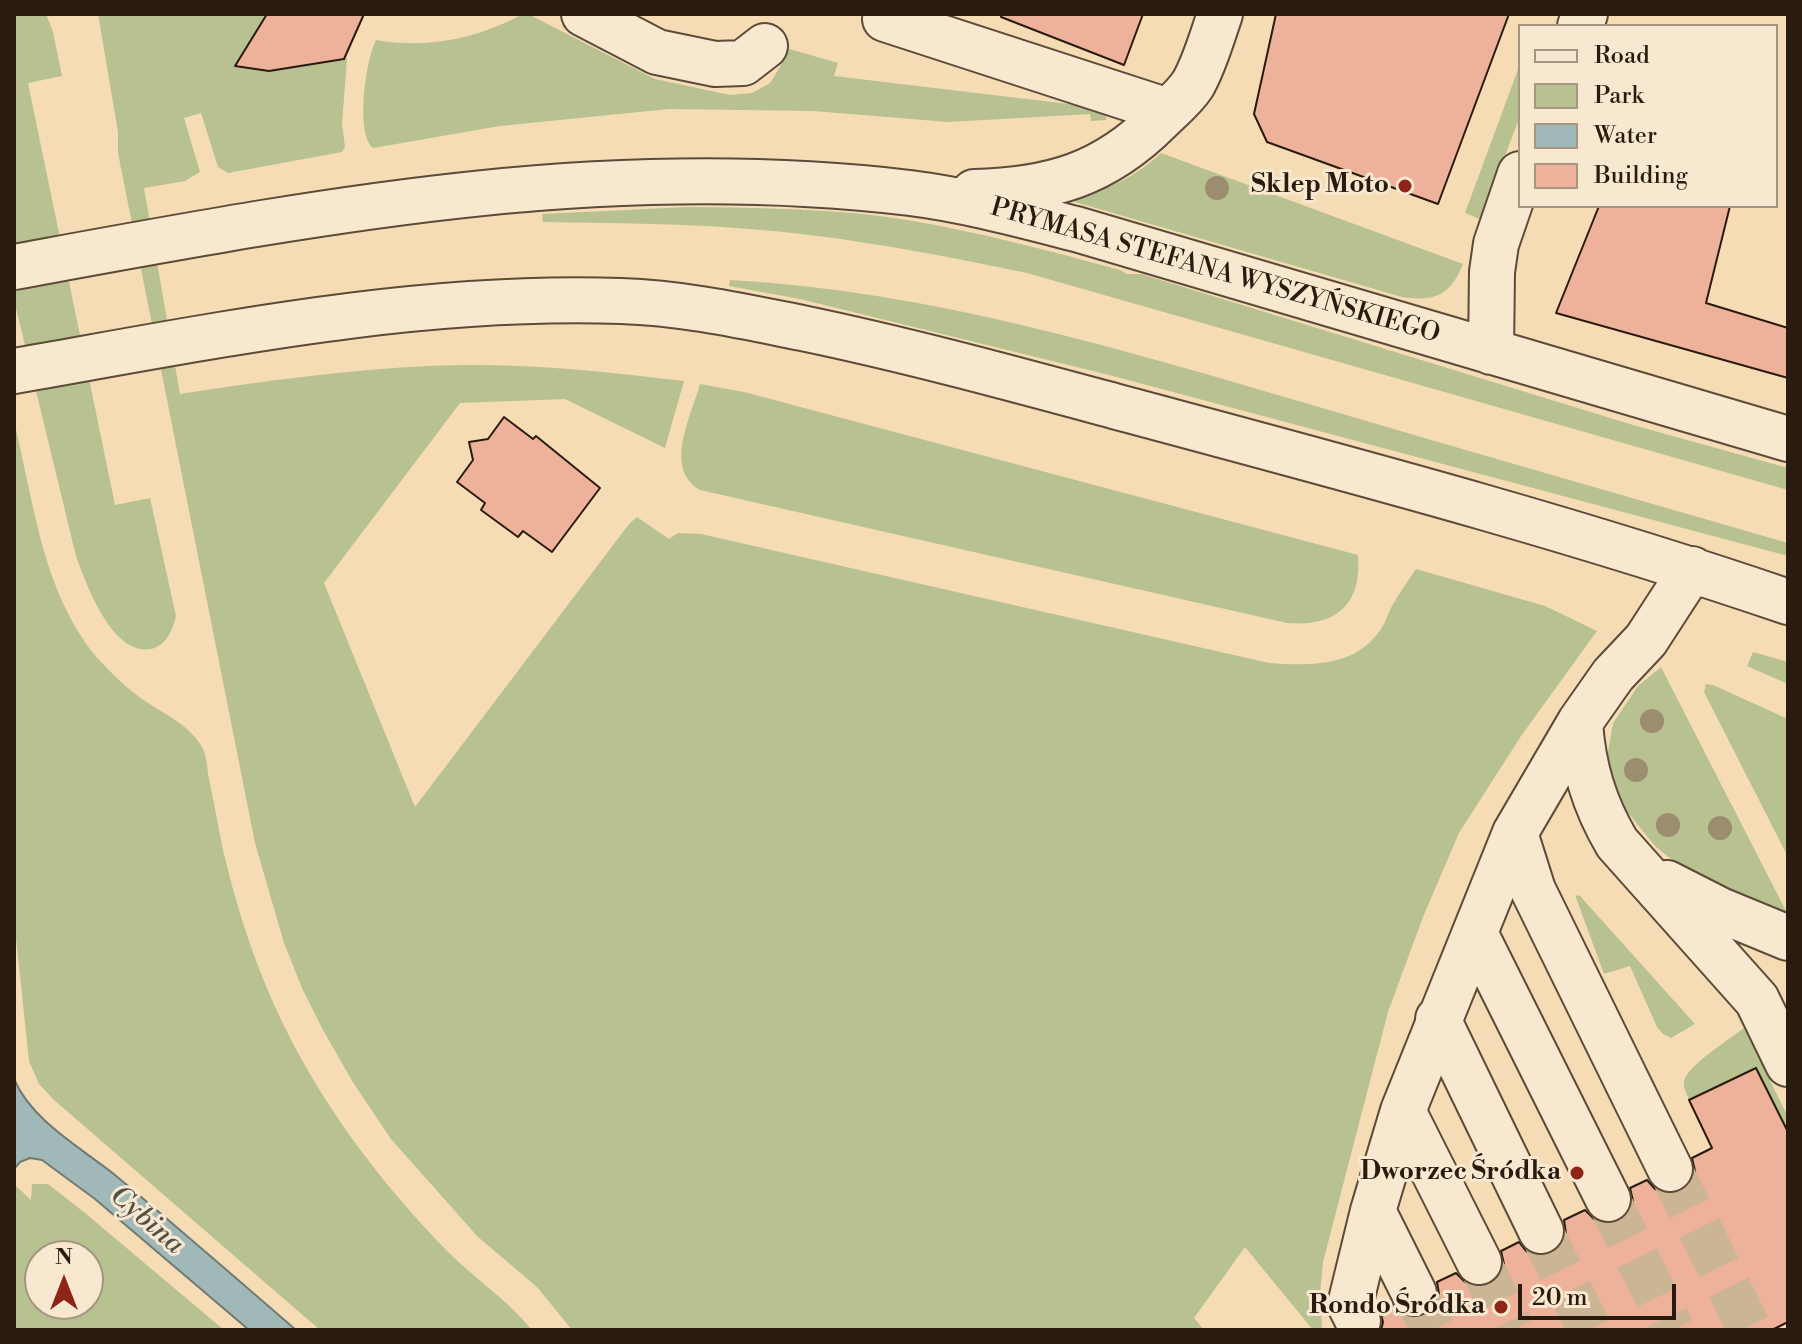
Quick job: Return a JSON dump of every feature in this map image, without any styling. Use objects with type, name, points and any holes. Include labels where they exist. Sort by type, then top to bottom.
[{"type":"street","points":[[584,14],[657,52],[715,64],[743,63],[765,46]]},
{"type":"street","points":[[912,193],[987,192],[1070,179],[1113,157],[1182,99],[1193,83],[1220,14]]},
{"type":"street","points":[[885,19],[1160,119]]},
{"type":"street","name":"PRYMASA STEFANA WYSZYŃSKIEGO","points":[[14,267],[212,229],[342,209],[463,193],[558,185],[720,180],[912,193],[1076,229],[1788,439]]},
{"type":"street","points":[[1491,352],[1492,272],[1496,244],[1518,180]]},
{"type":"street","points":[[14,371],[348,315],[446,305],[543,300],[667,303],[725,312],[958,364],[1404,484],[1692,569],[1788,602]]},
{"type":"street","points":[[1358,1321],[1350,1305],[1373,1211],[1403,1111],[1515,833],[1580,722],[1613,675],[1646,640],[1692,569]]},
{"type":"street","points":[[1580,722],[1584,762],[1594,800],[1617,843],[1757,1000],[1788,1064]]},
{"type":"street","points":[[1515,833],[1533,890],[1670,1169]]},
{"type":"street","points":[[1630,856],[1656,877],[1699,901],[1788,938]]},
{"type":"street","points":[[1475,933],[1608,1199]]},
{"type":"street","points":[[1438,1019],[1541,1231]]},
{"type":"street","points":[[1403,1111],[1479,1262]]},
{"type":"street","points":[[1373,1211],[1414,1293]]},
{"type":"green space","points":[[14,14],[46,14],[53,32],[62,76],[28,83],[115,505],[150,498],[176,616],[165,641],[151,649],[137,648],[113,630],[94,600],[80,568],[14,300]]},
{"type":"green space","points":[[98,14],[266,14],[237,64],[269,71],[339,59],[343,61],[344,57],[347,59],[342,124],[345,147],[342,152],[228,173],[218,167],[201,113],[184,118],[200,172],[185,181],[144,188],[180,394],[335,373],[461,365],[557,368],[684,381],[665,448],[565,399],[460,403],[324,583],[415,807],[637,517],[669,539],[678,533],[701,534],[1269,663],[1316,664],[1359,651],[1381,629],[1416,569],[1545,606],[1597,631],[1521,736],[1459,833],[1423,917],[1388,1012],[1323,1262],[1320,1294],[1322,1330],[1313,1330],[1245,1247],[1194,1318],[1204,1330],[572,1330],[537,1287],[478,1237],[391,1139],[354,1084],[302,988],[284,943],[255,843],[118,153],[118,132]]},
{"type":"green space","points":[[523,14],[655,79],[730,95],[752,93],[770,83],[780,67],[786,48],[838,63],[834,76],[1102,108],[1107,120],[1091,121],[1090,114],[948,122],[813,111],[669,109],[500,126],[373,148],[364,127],[363,112],[366,79],[376,40],[414,43],[451,40],[488,30]]},
{"type":"green space","points":[[1518,69],[1518,122],[1480,219],[1465,213]]},
{"type":"green space","points":[[1161,153],[1463,264],[1453,283],[1440,294],[1424,298],[1402,297],[1075,202],[1076,198],[1132,175]]},
{"type":"green space","points":[[688,207],[770,208],[880,216],[961,230],[1127,274],[1141,274],[1633,425],[1788,468],[1788,490],[1027,273],[810,235],[710,226],[543,222],[542,214]]},
{"type":"green space","points":[[730,280],[878,296],[1097,344],[1788,543],[1788,556],[1113,376],[800,299],[729,286]]},
{"type":"green space","points":[[700,384],[744,392],[1358,555],[1355,587],[1350,600],[1332,616],[1319,621],[1287,623],[700,490],[683,469],[681,455],[686,426]]},
{"type":"green space","points":[[14,421],[43,548],[66,610],[82,638],[118,679],[186,728],[203,749],[223,850],[244,926],[272,1000],[307,1069],[349,1134],[421,1224],[532,1330],[320,1330],[39,1084],[29,1061],[14,919]]},
{"type":"green space","points":[[1753,652],[1788,662],[1788,684],[1747,666]]},
{"type":"green space","points":[[1661,667],[1787,913],[1695,879],[1655,846],[1616,798],[1607,758],[1613,723],[1638,686]]},
{"type":"green space","points":[[1706,684],[1788,719],[1788,857],[1704,692]]},
{"type":"green space","points":[[1575,895],[1580,896],[1695,1024],[1671,1038],[1663,1034],[1630,966],[1604,974]]},
{"type":"green space","points":[[1744,1028],[1788,1117],[1788,1132],[1756,1068],[1689,1100],[1684,1083],[1687,1075],[1701,1060]]},
{"type":"green space","points":[[14,1184],[31,1200],[32,1184],[48,1184],[224,1330],[14,1330]]},
{"type":"water","name":"Cybina","points":[[14,1079],[32,1108],[45,1120],[115,1175],[296,1330],[249,1330],[95,1199],[42,1160],[30,1158],[14,1169]]},
{"type":"building","points":[[267,14],[364,14],[344,59],[269,71],[235,66]]},
{"type":"building","points":[[1002,14],[1143,14],[1124,65],[1001,17]]},
{"type":"building","points":[[1276,14],[1509,14],[1438,204],[1267,142],[1254,114]]},
{"type":"building","points":[[1598,208],[1730,208],[1706,303],[1788,328],[1788,378],[1556,313]]},
{"type":"building","points":[[504,417],[533,439],[536,436],[600,488],[552,552],[523,531],[518,537],[481,510],[485,503],[457,482],[473,460],[469,442],[488,439]]},
{"type":"building","points":[[1756,1068],[1788,1132],[1788,1322],[1772,1330],[1381,1330],[1380,1310],[1392,1304],[1401,1314],[1413,1318],[1424,1316],[1435,1306],[1439,1294],[1437,1282],[1456,1273],[1465,1282],[1477,1287],[1491,1284],[1500,1275],[1504,1264],[1501,1251],[1519,1242],[1526,1251],[1538,1256],[1553,1253],[1566,1234],[1564,1220],[1585,1210],[1594,1219],[1606,1224],[1620,1221],[1629,1212],[1633,1201],[1630,1188],[1647,1180],[1655,1189],[1668,1194],[1682,1191],[1691,1182],[1695,1171],[1692,1158],[1712,1148],[1689,1100]]},
{"type":"tunnel","points":[[1670,1169],[1750,1330]]},
{"type":"tunnel","points":[[1608,1199],[1673,1330]]},
{"type":"tunnel","points":[[1541,1231],[1590,1330]]},
{"type":"tunnel","points":[[1479,1262],[1513,1330]]},
{"type":"tunnel","points":[[1414,1293],[1433,1330]]},
{"type":"place","name":"Sklep Moto","points":[[1405,186]]},
{"type":"place","name":"Dworzec Śródka","points":[[1577,1173]]},
{"type":"place","name":"Rondo Śródka","points":[[1501,1307]]}]
